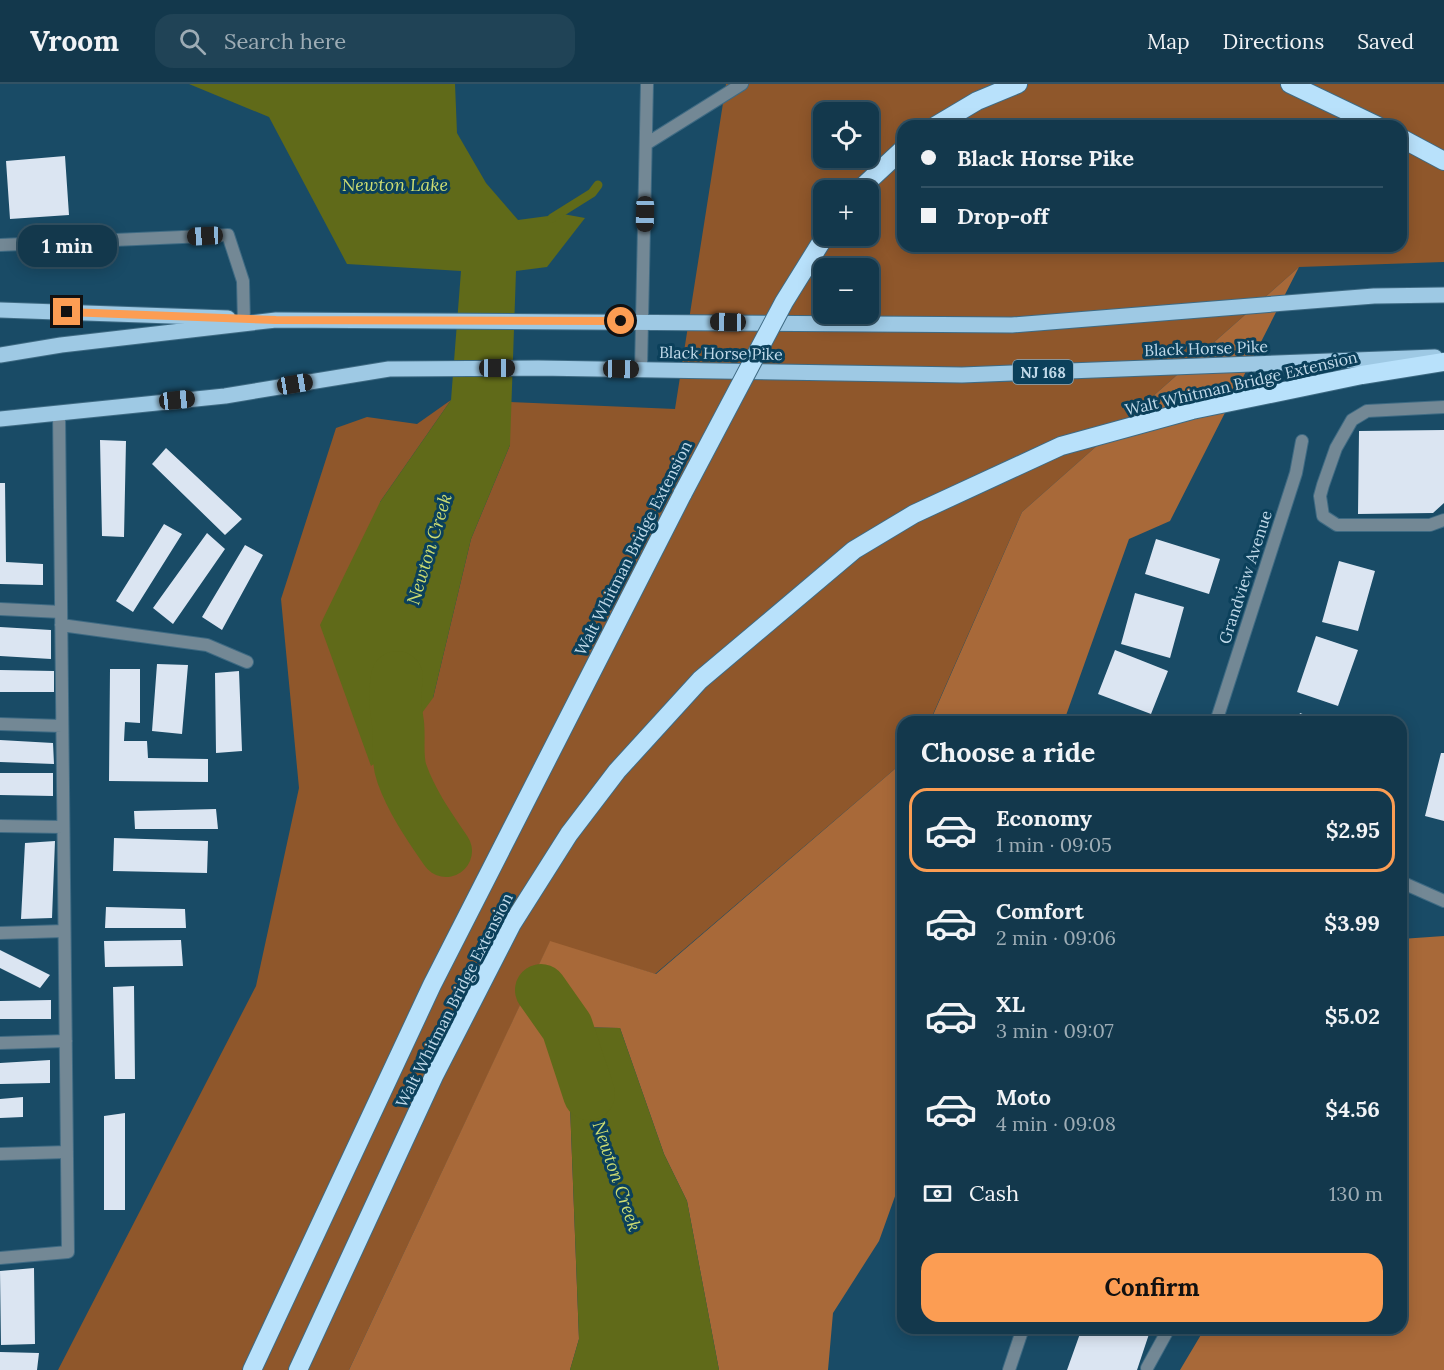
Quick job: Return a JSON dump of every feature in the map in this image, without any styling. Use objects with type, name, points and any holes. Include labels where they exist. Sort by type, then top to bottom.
[{"type":"highway","points":[[945,120],[977,101],[1018,84]]},
{"type":"highway","points":[[1297,86],[1366,120]]},
{"type":"highway","points":[[1407,141],[1444,161]]},
{"type":"highway","points":[[870,180],[897,155]]},
{"type":"highway","name":"Walt Whitman Bridge Extension","points":[[252,1370],[432,986],[683,493],[784,302],[819,246]]},
{"type":"highway","name":"Walt Whitman Bridge Extension","points":[[298,1370],[434,1076],[494,957],[528,897],[569,834],[617,771],[661,720],[709,673],[854,550],[914,514],[1061,446],[1192,410],[1362,375],[1444,362]]},
{"type":"main road","name":"Black Horse Pike","points":[[0,356],[61,345],[244,321],[538,320],[1012,325],[1374,296],[1444,295]]},
{"type":"main road","points":[[0,310],[244,321]]},
{"type":"main road","name":"Black Horse Pike","points":[[0,419],[225,396],[389,369],[641,369],[963,375],[1444,356]]},
{"type":"street","points":[[641,369],[647,84]]},
{"type":"street","points":[[646,144],[742,84]]},
{"type":"street","points":[[0,245],[228,235],[243,281],[244,321]]},
{"type":"street","points":[[1444,406],[1367,411],[1352,420],[1336,448],[1320,496],[1323,516],[1337,525],[1430,525],[1444,520]]},
{"type":"street","points":[[0,1258],[68,1252],[59,413]]},
{"type":"street","name":"Grandview Avenue","points":[[1217,716],[1296,473],[1302,441]]},
{"type":"street","points":[[0,609],[207,645],[247,662]]},
{"type":"street","points":[[0,724],[62,726]]},
{"type":"street","points":[[0,826],[63,827]]},
{"type":"street","points":[[1407,885],[1444,901]]},
{"type":"street","points":[[0,933],[64,931]]},
{"type":"street","points":[[0,1044],[66,1041]]},
{"type":"street","points":[[0,1154],[67,1152]]},
{"type":"street","points":[[1009,1370],[1021,1334]]},
{"type":"street","points":[[1147,1368],[1165,1334]]},
{"type":"shaded area","points":[[726,84],[1444,84],[1444,262],[1299,267],[1022,512],[932,716],[897,716],[897,767],[655,974],[550,942],[349,1370],[58,1370],[256,986],[299,788],[281,599],[336,428],[367,417],[417,424],[451,400],[380,502],[433,698],[471,539],[510,445],[510,402],[675,409]]},
{"type":"shaded area","points":[[1299,267],[1170,521],[1129,539],[1066,716],[933,716],[1022,512]]},
{"type":"shaded area","points":[[897,767],[897,1191],[879,1241],[833,1313],[828,1370],[719,1370],[687,1201],[664,1154],[620,1028],[567,1027],[579,1339],[570,1370],[349,1370],[550,941],[656,974]]},
{"type":"shaded area","points":[[1444,936],[1444,1370],[1180,1370],[1201,1334],[1407,1334],[1407,939]]},
{"type":"water","name":"Newton Lake","points":[[189,84],[455,84],[457,133],[486,183],[518,220],[563,214],[585,218],[547,267],[516,271],[510,445],[471,539],[433,698],[397,747],[371,766],[320,625],[380,502],[451,400],[461,271],[347,264],[269,117]]},
{"type":"water","points":[[567,1027],[620,1028],[664,1154],[687,1201],[719,1370],[570,1370],[579,1339]]},
{"type":"building","points":[[65,156],[69,215],[10,219],[6,161]]},
{"type":"building","points":[[1444,430],[1444,503],[1433,513],[1358,514],[1359,431]]},
{"type":"building","points":[[100,440],[126,441],[124,537],[102,536]]},
{"type":"building","points":[[166,448],[242,519],[225,535],[152,464]]},
{"type":"building","points":[[0,483],[5,483],[6,562],[43,564],[43,585],[0,584]]},
{"type":"building","points":[[164,524],[182,534],[133,612],[116,601]]},
{"type":"building","points":[[207,533],[225,549],[173,624],[153,608]]},
{"type":"building","points":[[1156,539],[1220,559],[1209,594],[1145,574]]},
{"type":"building","points":[[245,545],[263,555],[222,630],[202,617]]},
{"type":"building","points":[[1339,561],[1375,571],[1358,631],[1322,622]]},
{"type":"building","points":[[1135,593],[1184,607],[1170,658],[1121,644]]},
{"type":"building","points":[[0,627],[51,630],[51,659],[0,656]]},
{"type":"building","points":[[1316,636],[1358,650],[1338,706],[1297,692]]},
{"type":"building","points":[[1115,650],[1168,671],[1151,714],[1098,694]]},
{"type":"building","points":[[157,664],[188,665],[182,734],[152,731]]},
{"type":"building","points":[[110,669],[140,669],[140,723],[125,722],[124,741],[147,741],[148,758],[208,759],[208,782],[109,781]]},
{"type":"building","points":[[0,670],[54,671],[54,692],[0,692]]},
{"type":"building","points":[[239,671],[242,751],[216,753],[215,673]]},
{"type":"building","points":[[0,740],[53,743],[54,764],[0,762]]},
{"type":"building","points":[[1441,753],[1444,753],[1444,821],[1425,816]]},
{"type":"building","points":[[0,773],[53,773],[53,796],[0,795]]},
{"type":"building","points":[[216,809],[218,829],[135,829],[134,811]]},
{"type":"building","points":[[114,838],[208,841],[207,873],[113,871]]},
{"type":"building","points":[[55,841],[52,918],[21,919],[25,843]]},
{"type":"building","points":[[106,907],[185,909],[186,928],[105,928]]},
{"type":"building","points":[[181,940],[183,966],[105,967],[104,941]]},
{"type":"building","points":[[0,950],[50,975],[40,988],[0,968]]},
{"type":"building","points":[[134,986],[135,1079],[115,1079],[113,987]]},
{"type":"building","points":[[51,1000],[51,1019],[0,1019],[0,1001]]},
{"type":"building","points":[[50,1060],[50,1083],[0,1084],[0,1063]]},
{"type":"building","points":[[23,1097],[23,1117],[0,1118],[0,1099]]},
{"type":"building","points":[[125,1113],[125,1210],[104,1210],[104,1116]]},
{"type":"building","points":[[34,1268],[35,1344],[1,1345],[0,1271]]},
{"type":"building","points":[[1080,1334],[1149,1334],[1137,1370],[1067,1370]]},
{"type":"building","points":[[0,1352],[39,1353],[37,1370],[0,1370]]},
{"type":"waterway","points":[[552,218],[592,193],[598,185]]},
{"type":"waterway","name":"Newton Creek","points":[[397,677],[395,700],[400,768],[416,804],[446,851]]},
{"type":"waterway","name":"Newton Creek","points":[[541,990],[567,1027],[589,1094]]},
{"type":"route","points":[[67,312],[276,320],[621,321]]}]
